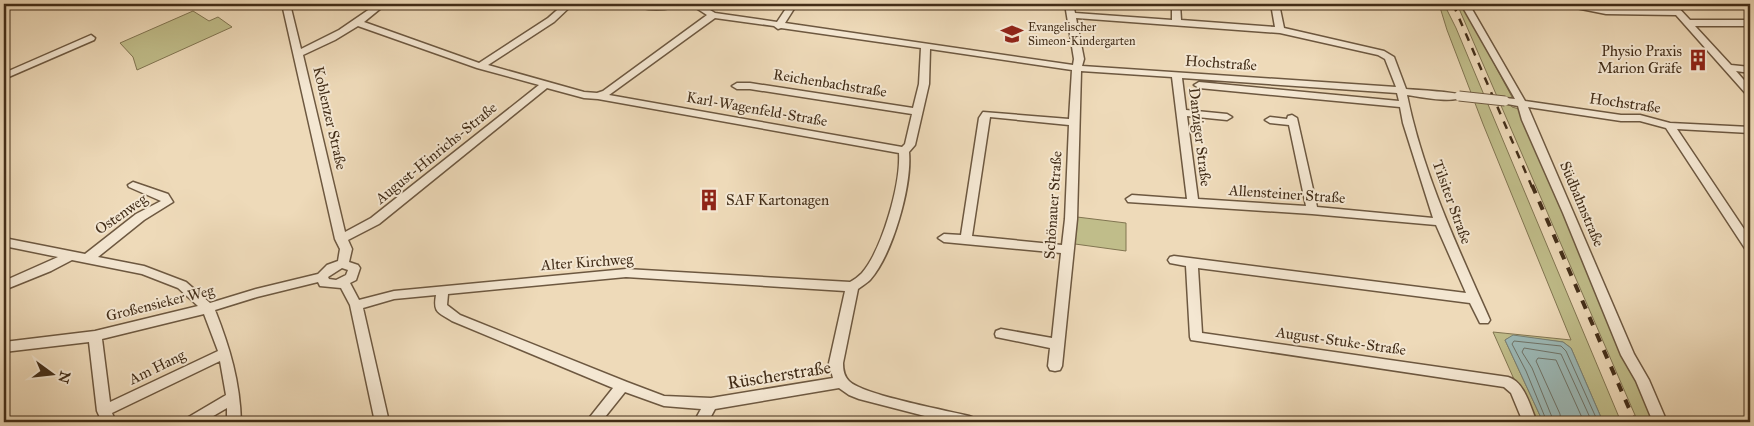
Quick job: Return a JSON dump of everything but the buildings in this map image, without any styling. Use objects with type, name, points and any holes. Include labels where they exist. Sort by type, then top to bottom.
[{"type":"street","name":"Koblenzer Straße","points":[[286,4],[341,239],[338,265]]},
{"type":"street","points":[[298,54],[324,43],[359,23],[382,4]]},
{"type":"street","points":[[480,66],[550,20],[569,4]]},
{"type":"street","points":[[637,4],[662,7],[676,4]]},
{"type":"street","name":"Hochstraße","points":[[694,4],[713,15],[778,26],[926,45],[1078,68],[1177,79],[1386,89],[1438,96],[1459,96],[1505,101],[1621,118],[1640,118],[1670,126],[1750,130]]},
{"type":"street","points":[[778,26],[793,4]]},
{"type":"street","name":"Schönauer Straße","points":[[1055,366],[1071,219],[1076,75],[1079,59],[1069,4]]},
{"type":"street","points":[[1176,4],[1177,23]]},
{"type":"street","points":[[1072,15],[1280,30],[1275,4]]},
{"type":"street","name":"Südbahnstraße","points":[[1465,4],[1522,104],[1527,120],[1569,213],[1628,355],[1642,380],[1660,422]]},
{"type":"street","points":[[1571,4],[1606,10],[1679,12]]},
{"type":"street","points":[[1671,4],[1750,93]]},
{"type":"street","points":[[598,96],[613,88],[713,15]]},
{"type":"street","name":"Karl-Wagenfeld-Straße","points":[[359,23],[480,66],[584,95],[598,96],[905,155]]},
{"type":"street","points":[[1689,23],[1750,23]]},
{"type":"street","name":"Tilsiter Straße","points":[[1280,30],[1329,39],[1381,53],[1388,57],[1403,91],[1404,104],[1440,222],[1484,320]]},
{"type":"street","points":[[4,76],[91,38]]},
{"type":"street","points":[[840,382],[836,373],[836,363],[852,287],[867,275],[884,242],[899,198],[905,155],[910,145],[924,84],[926,45]]},
{"type":"street","points":[[1729,68],[1750,70]]},
{"type":"street","points":[[1177,79],[1404,104]]},
{"type":"street","name":"Danziger Straße","points":[[1177,79],[1193,202]]},
{"type":"street","name":"August-Hinrichs-Straße","points":[[341,239],[375,221],[545,84]]},
{"type":"street","name":"Reichenbachstraße","points":[[737,86],[750,86],[918,112]]},
{"type":"street","points":[[966,239],[984,118],[987,114],[1074,122]]},
{"type":"street","points":[[1182,114],[1227,117]]},
{"type":"street","points":[[1270,120],[1292,120],[1312,210]]},
{"type":"street","points":[[1670,126],[1750,247]]},
{"type":"street","name":"Ostenweg","points":[[88,258],[140,217],[167,202],[164,197],[133,185]]},
{"type":"street","name":"Allensteiner Straße","points":[[1132,199],[1312,210],[1440,222]]},
{"type":"street","points":[[944,238],[1067,250]]},
{"type":"street","name":"Ostenweg","points":[[4,242],[144,270],[182,285],[208,308]]},
{"type":"street","points":[[4,286],[70,256]]},
{"type":"street","points":[[1174,260],[1476,299]]},
{"type":"street","name":"August-Stuke-Straße","points":[[1192,263],[1196,337],[1508,382],[1516,390],[1530,422]]},
{"type":"street","points":[[338,265],[352,266],[355,271],[352,277],[344,283],[327,285],[322,277],[326,271],[338,265]]},
{"type":"street","name":"Alter Kirchweg","points":[[356,305],[394,295],[626,274],[852,287]]},
{"type":"street","name":"Großensieker Weg","points":[[4,347],[95,336],[322,277]]},
{"type":"street","points":[[344,283],[356,305],[382,422]]},
{"type":"street","name":"Rüscherstraße","points":[[443,290],[440,307],[456,318],[622,386],[664,401],[711,404],[840,382],[859,394],[969,422]]},
{"type":"street","points":[[208,308],[225,353],[233,397],[234,422]]},
{"type":"street","points":[[1000,334],[1058,344]]},
{"type":"street","name":"Am Hang","points":[[95,336],[106,417],[225,353]]},
{"type":"street","points":[[593,422],[622,386]]},
{"type":"street","points":[[192,422],[233,397]]},
{"type":"street","points":[[701,422],[711,404]]},
{"type":"shaded area","points":[[1439,4],[1444,4],[1456,28],[1621,422],[1603,422],[1571,348],[1563,342],[1513,336],[1505,340],[1543,422],[1533,422],[1493,332],[1571,340],[1483,124]]},
{"type":"shaded area","points":[[1457,4],[1462,4],[1512,97],[1508,100],[1512,107],[1519,109],[1653,422],[1638,422]]},
{"type":"shaded area","points":[[193,11],[209,21],[218,17],[232,27],[137,70],[133,57],[120,43]]},
{"type":"shaded area","points":[[1077,217],[1126,223],[1126,251],[1075,244]]},
{"type":"water","points":[[1513,335],[1563,342],[1571,348],[1603,422],[1543,422],[1505,340]]},
{"type":"railway","points":[[1453,4],[1532,187]]},
{"type":"railway","points":[[1532,185],[1635,422]]},
{"type":"place","name":"Evangelischer Simeon-Kindergarten","points":[[1012,34]]},
{"type":"place","name":"Physio Praxis Marion Gräfe","points":[[1698,60]]},
{"type":"place","name":"SAF Kartonagen","points":[[709,200]]}]
